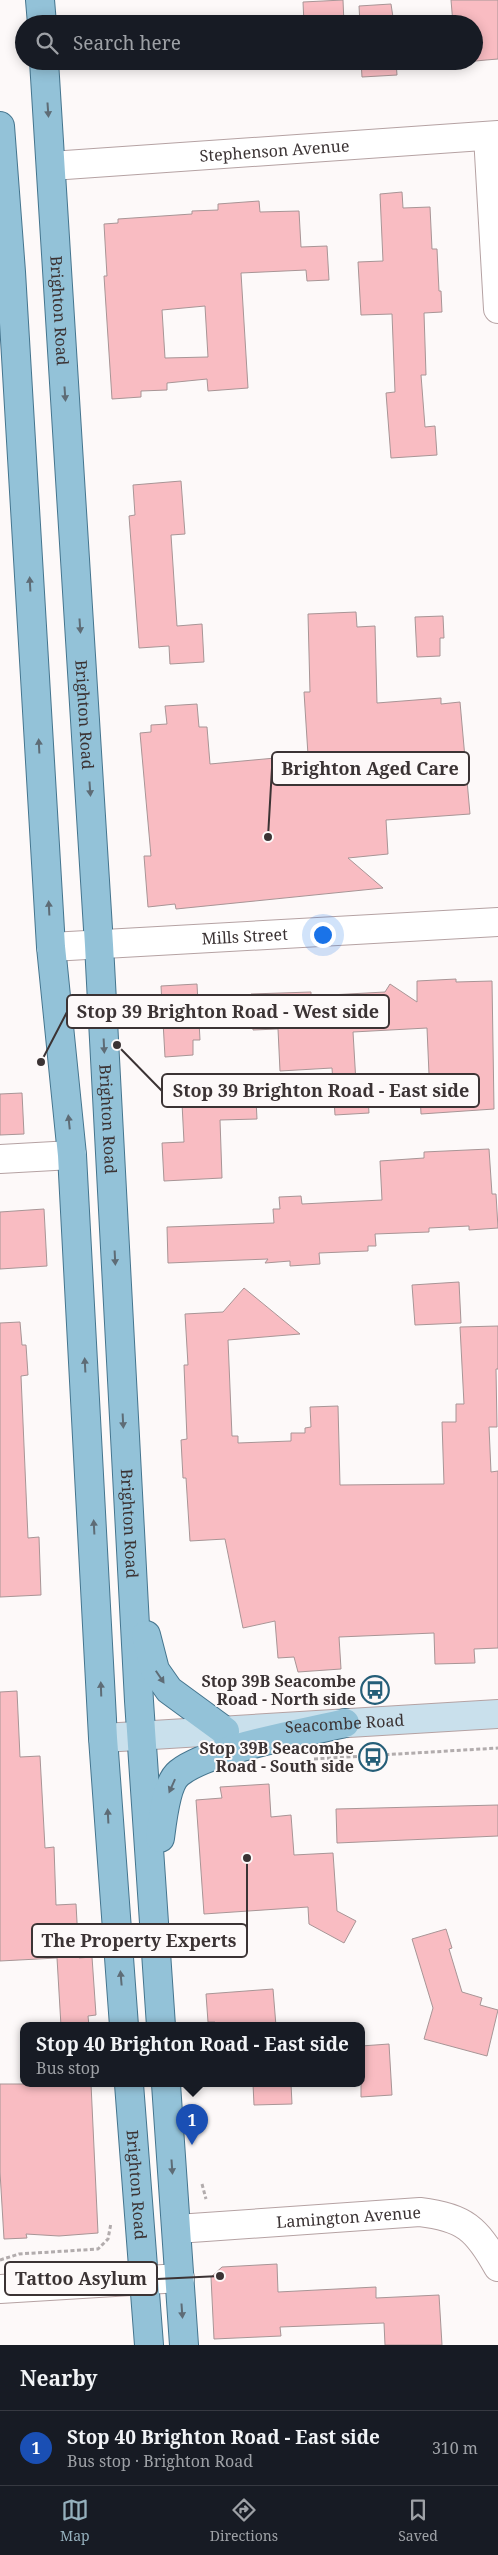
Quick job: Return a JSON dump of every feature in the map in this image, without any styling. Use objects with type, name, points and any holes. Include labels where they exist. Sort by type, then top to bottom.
[{"type":"main road","points":[[40,0],[41,15]]},
{"type":"main road","name":"Brighton Road","points":[[45,70],[99,945],[141,1735],[161,2022]]},
{"type":"main road","points":[[0,126],[6,273],[51,947],[72,1155],[103,1738],[124,2022]]},
{"type":"main road","points":[[132,1580],[155,1670],[169,1690],[225,1731]]},
{"type":"main road","name":"Seacombe Road","points":[[103,1738],[498,1714]]},
{"type":"main road","points":[[152,1897],[165,1803],[178,1774],[214,1755],[345,1723]]},
{"type":"main road","name":"Brighton Road","points":[[129,2087],[149,2345]]},
{"type":"main road","points":[[166,2087],[184,2345]]},
{"type":"street","name":"Stephenson Avenue","points":[[52,166],[493,135]]},
{"type":"street","points":[[493,135],[498,309]]},
{"type":"street","name":"Mills Street","points":[[51,947],[498,922]]},
{"type":"street","points":[[0,1159],[72,1155]]},
{"type":"street","name":"Lamington Avenue","points":[[177,2228],[420,2212],[446,2215],[469,2227],[488,2250],[498,2267]]},
{"type":"street","points":[[0,2289],[180,2278]]},
{"type":"path","points":[[307,1760],[498,1748]]},
{"type":"path","points":[[0,2260],[19,2254],[98,2249],[108,2239],[111,2221]]},
{"type":"building","points":[[343,0],[344,15],[304,15],[303,2]]},
{"type":"building","points":[[451,0],[498,0],[498,59],[483,60],[483,15],[452,15]]},
{"type":"building","points":[[391,4],[393,15],[360,15],[359,6]]},
{"type":"building","points":[[362,70],[397,70],[397,75],[362,77]]},
{"type":"building","points":[[402,192],[403,208],[430,207],[432,249],[437,249],[442,312],[424,313],[426,375],[421,375],[425,427],[435,426],[437,455],[391,458],[386,393],[395,392],[392,314],[361,315],[358,262],[383,261],[380,194]]},
{"type":"building","points":[[259,201],[260,212],[299,211],[301,247],[327,246],[329,280],[307,281],[306,270],[241,273],[248,388],[208,391],[207,379],[167,383],[167,390],[141,391],[141,397],[112,399],[104,276],[107,276],[104,224],[118,223],[118,219],[192,214],[192,211],[218,210],[218,204]],"holes":[[[205,306],[208,357],[165,358],[162,310]]]},
{"type":"building","points":[[181,481],[185,534],[171,535],[177,626],[202,624],[204,662],[170,664],[169,646],[139,648],[129,516],[135,515],[133,485]]},
{"type":"building","points":[[356,612],[357,627],[375,626],[377,703],[441,698],[441,704],[460,702],[470,814],[386,820],[388,854],[348,858],[383,888],[176,909],[175,904],[148,907],[144,856],[151,856],[140,733],[151,732],[151,725],[167,724],[165,706],[197,704],[199,727],[207,727],[210,764],[308,755],[304,692],[310,692],[308,614]]},
{"type":"building","points":[[443,616],[444,638],[440,638],[440,656],[417,657],[415,617]]},
{"type":"building","points":[[456,979],[456,982],[492,981],[494,1109],[421,1114],[419,1075],[429,1074],[427,1028],[353,1032],[356,1083],[367,1082],[369,1113],[335,1115],[332,1068],[280,1071],[278,1029],[253,1030],[251,994],[311,992],[311,996],[385,992],[390,984],[417,1002],[417,981]]},
{"type":"building","points":[[197,984],[200,1040],[193,1040],[193,1055],[165,1057],[161,986]]},
{"type":"building","points":[[255,1080],[257,1119],[220,1120],[222,1178],[164,1181],[162,1143],[184,1142],[181,1084]]},
{"type":"building","points":[[22,1093],[24,1134],[0,1135],[0,1094]]},
{"type":"building","points":[[489,1149],[492,1194],[496,1194],[498,1228],[469,1230],[469,1226],[429,1228],[429,1232],[375,1234],[376,1246],[368,1246],[368,1251],[319,1253],[320,1264],[290,1266],[290,1261],[265,1263],[268,1259],[168,1263],[167,1227],[274,1223],[273,1209],[280,1209],[279,1197],[301,1196],[302,1204],[382,1200],[380,1161],[424,1158],[424,1152]]},
{"type":"building","points":[[44,1209],[47,1266],[0,1269],[0,1212]]},
{"type":"building","points":[[459,1282],[461,1323],[415,1325],[412,1285]]},
{"type":"building","points":[[244,1288],[300,1334],[228,1340],[232,1436],[238,1436],[238,1443],[291,1441],[291,1433],[305,1433],[305,1428],[311,1427],[310,1407],[338,1406],[340,1485],[444,1484],[442,1422],[456,1422],[456,1404],[464,1404],[460,1327],[498,1326],[498,1369],[496,1369],[497,1427],[489,1427],[491,1472],[498,1471],[498,1648],[474,1649],[475,1663],[435,1664],[434,1633],[339,1637],[341,1669],[298,1672],[294,1657],[278,1658],[275,1621],[243,1628],[225,1539],[190,1541],[186,1478],[183,1478],[181,1440],[187,1439],[184,1365],[188,1365],[185,1314],[223,1312]]},
{"type":"building","points":[[20,1322],[22,1345],[26,1345],[28,1375],[21,1376],[28,1538],[39,1537],[41,1595],[0,1597],[0,1323]]},
{"type":"building","points":[[17,1691],[20,1757],[40,1756],[45,1848],[54,1847],[56,1905],[76,1904],[79,1958],[92,1957],[96,2015],[88,2016],[89,2022],[61,2022],[57,1958],[0,1961],[0,1692]]},
{"type":"building","points":[[269,1784],[271,1817],[291,1815],[294,1855],[333,1853],[337,1911],[356,1921],[344,1943],[309,1924],[308,1907],[204,1914],[196,1800],[222,1798],[220,1787]]},
{"type":"building","points":[[498,1805],[498,1836],[337,1843],[336,1809]]},
{"type":"building","points":[[446,1929],[452,1948],[449,1949],[462,1992],[482,1998],[480,2005],[498,2010],[487,2056],[424,2039],[433,2008],[412,1939]]},
{"type":"building","points":[[273,1989],[276,2022],[208,2022],[206,1994]]},
{"type":"building","points":[[389,2044],[392,2095],[361,2097],[361,2087],[365,2087],[365,2046]]},
{"type":"building","points":[[0,2084],[20,2084],[20,2087],[91,2087],[98,2233],[59,2236],[26,2234],[27,2238],[4,2239],[0,2172]]},
{"type":"building","points":[[253,2087],[291,2087],[292,2104],[254,2105]]},
{"type":"building","points":[[277,2264],[278,2292],[376,2287],[376,2298],[439,2295],[442,2345],[385,2345],[384,2323],[280,2327],[281,2336],[214,2339],[211,2277],[222,2267]]},
{"type":"place","name":"Brighton Aged Care","points":[[268,837]]},
{"type":"place","name":"Stop 39 Brighton Road - East side","points":[[117,1045]]},
{"type":"place","name":"Stop 39 Brighton Road - West side","points":[[41,1062]]},
{"type":"place","name":"Stop 39B Seacombe Road - North side","points":[[375,1690]]},
{"type":"place","name":"Stop 39B Seacombe Road - South side","points":[[373,1757]]},
{"type":"place","name":"The Property Experts","points":[[247,1858]]},
{"type":"place","name":"Stop 40 Brighton Road - East side","points":[[192,2145]]},
{"type":"place","name":"Tattoo Asylum","points":[[220,2276]]}]
